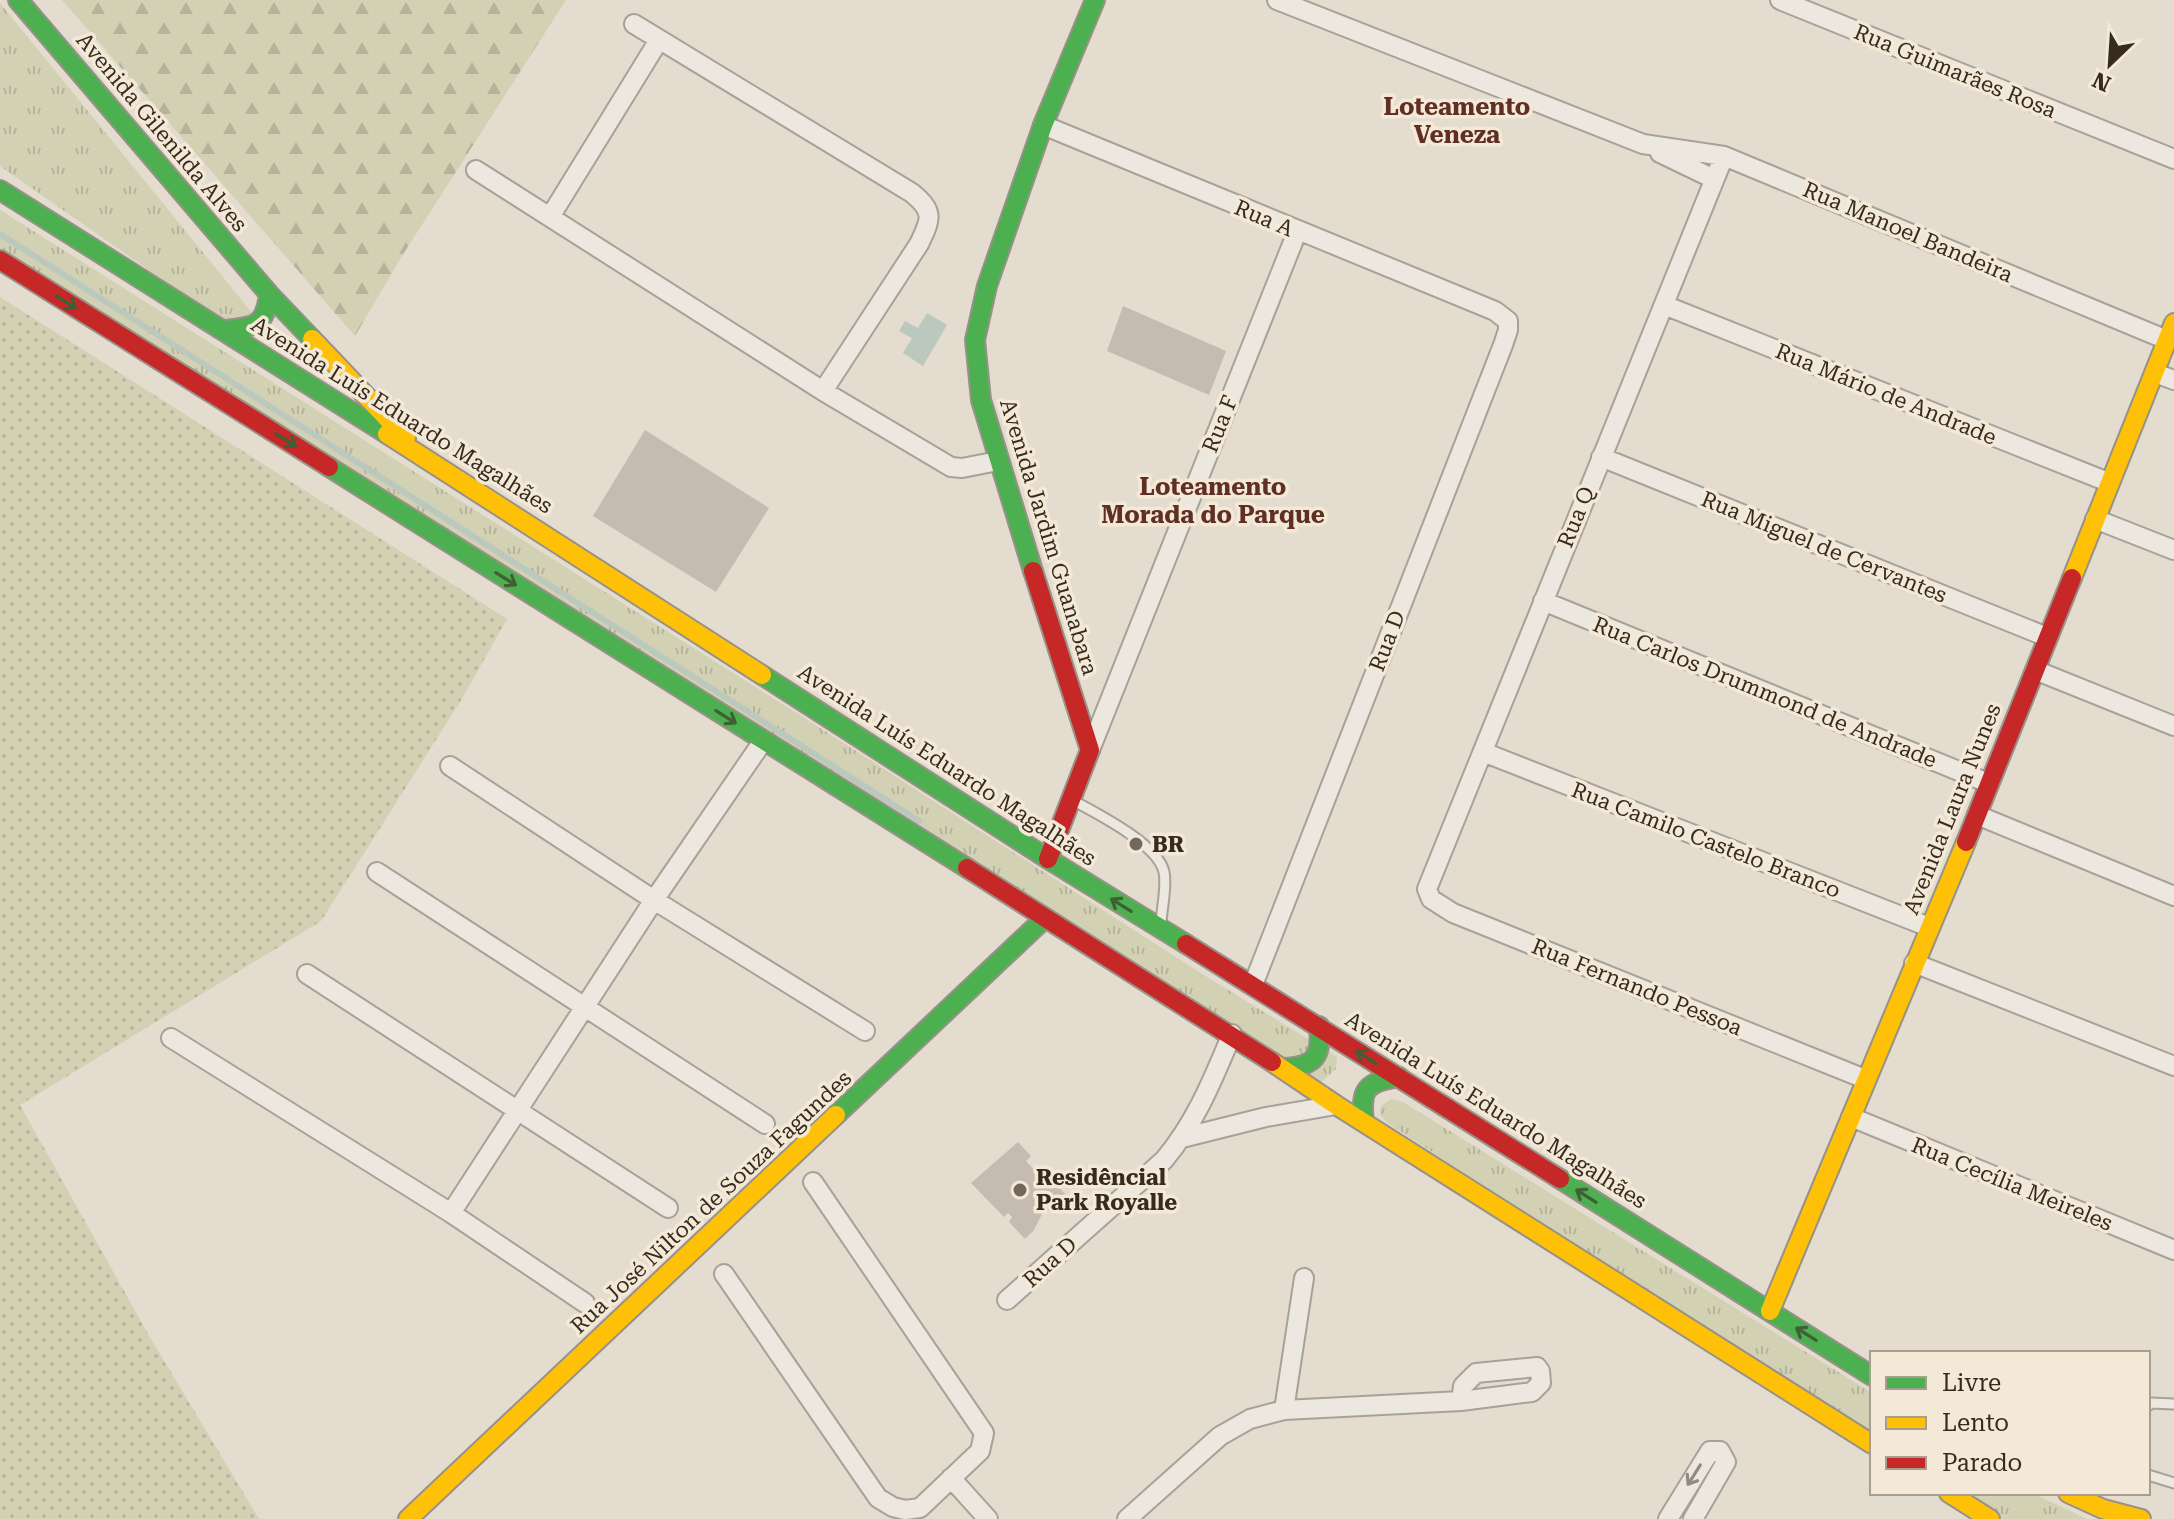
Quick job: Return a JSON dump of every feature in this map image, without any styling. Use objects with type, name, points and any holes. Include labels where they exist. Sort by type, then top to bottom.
[{"type":"main road","name":"Avenida Gilenilda Alves","points":[[18,0],[269,294],[426,458]]},
{"type":"main road","name":"Avenida Jardim Guanabara","points":[[1090,750],[998,461],[981,400],[975,340],[987,286],[1043,125],[1095,0]]},
{"type":"main road","name":"Avenida Luís Eduardo Magalhães","points":[[0,190],[426,458],[1048,859],[1319,1026],[1870,1375]]},
{"type":"main road","points":[[0,260],[1232,1034],[1336,1105],[1870,1443]]},
{"type":"main road","points":[[224,330],[253,327],[263,320],[268,310],[269,294]]},
{"type":"main road","name":"Avenida Laura Nunes","points":[[1770,1311],[1977,815],[2108,482],[2171,332]]},
{"type":"main road","points":[[1048,859],[1090,750]]},
{"type":"main road","name":"Rua José Nilton de Souza Fagundes","points":[[408,1519],[1045,918]]},
{"type":"main road","points":[[1284,1068],[1301,1067],[1312,1062],[1321,1044],[1319,1026]]},
{"type":"main road","points":[[1364,1122],[1362,1094],[1368,1086],[1377,1080],[1399,1077]]},
{"type":"main road","points":[[1953,1495],[1990,1519]]},
{"type":"main road","points":[[2075,1495],[2141,1519]]},
{"type":"street","name":"Rua Manoel Bandeira","points":[[1277,0],[1643,144],[1714,179]]},
{"type":"street","name":"Rua Guimarães Rosa","points":[[1780,0],[2174,159]]},
{"type":"street","points":[[634,24],[912,193],[925,204],[929,213],[928,226],[919,244],[823,391]]},
{"type":"street","points":[[550,217],[659,40]]},
{"type":"street","name":"Rua A","points":[[1043,125],[1485,307]]},
{"type":"street","name":"Rua Manoel Bandeira","points":[[1643,144],[1724,156],[2171,332]]},
{"type":"street","name":"Rua Q","points":[[1429,879],[1724,156]]},
{"type":"street","points":[[476,170],[823,391],[951,467],[998,461]]},
{"type":"street","name":"Rua F","points":[[1090,750],[1297,232]]},
{"type":"street","name":"Rua Mário de Andrade","points":[[1664,305],[2108,482]]},
{"type":"street","name":"Rua D","points":[[1253,985],[1508,330],[1508,321],[1501,314],[1485,307]]},
{"type":"street","points":[[2155,373],[2174,380]]},
{"type":"street","name":"Rua Miguel de Cervantes","points":[[1601,457],[2047,637]]},
{"type":"street","points":[[2095,519],[2174,550]]},
{"type":"street","name":"Rua Carlos Drummond de Andrade","points":[[1543,601],[1988,783]]},
{"type":"street","points":[[2035,670],[2174,726]]},
{"type":"street","points":[[451,1213],[583,1007],[763,741]]},
{"type":"street","name":"Rua Camilo Castelo Branco","points":[[1483,752],[1929,927]]},
{"type":"street","points":[[450,766],[654,900],[865,1031]]},
{"type":"street","points":[[1977,815],[2174,896]]},
{"type":"street","points":[[377,872],[765,1124]]},
{"type":"street","name":"Rua Fernando Pessoa","points":[[1429,879],[1427,889],[1431,899],[1453,913],[1865,1079]]},
{"type":"street","points":[[1914,963],[2174,1066]]},
{"type":"street","points":[[307,974],[668,1208]]},
{"type":"street","name":"Rua D","points":[[1007,1300],[1164,1160],[1200,1109],[1232,1034]]},
{"type":"street","points":[[171,1038],[451,1213],[585,1303]]},
{"type":"street","points":[[1182,1138],[1266,1117],[1336,1105]]},
{"type":"street","name":"Rua Cecília Meireles","points":[[1851,1117],[2174,1250]]},
{"type":"street","points":[[724,1274],[878,1498],[905,1510],[920,1508],[980,1451],[984,1433],[813,1182]]},
{"type":"street","points":[[1284,1410],[1304,1278]]},
{"type":"street","points":[[1127,1519],[1220,1436],[1250,1419],[1284,1410],[1461,1401]]},
{"type":"street","points":[[1668,1519],[1710,1451],[1720,1451],[1726,1462],[1693,1519]]},
{"type":"street","points":[[951,1478],[988,1519]]},
{"type":"lane","points":[[1072,800],[1151,851],[1164,871],[1161,929]]},
{"type":"lane","points":[[2150,1404],[2174,1404]]},
{"type":"lane","points":[[2150,1476],[2174,1483]]},
{"type":"green space","points":[[62,0],[566,0],[402,256],[355,336]]},
{"type":"green space","points":[[0,3],[253,314],[230,323],[180,292],[0,166]]},
{"type":"green space","points":[[0,210],[1337,1057],[1336,1069],[1318,1085],[0,255]]},
{"type":"green space","points":[[0,297],[507,619],[460,702],[321,921],[20,1105],[148,1334],[259,1519],[0,1519]]},
{"type":"green space","points":[[1391,1099],[1403,1102],[1870,1392],[1870,1437],[1386,1122],[1380,1114],[1380,1107]]},
{"type":"green space","points":[[1977,1495],[2036,1495],[2087,1519],[2004,1519],[1971,1500]]},
{"type":"shaded area","points":[[927,313],[947,325],[923,366],[903,353],[912,338],[899,331],[905,321],[918,328]]},
{"type":"building","points":[[1123,306],[1226,351],[1209,395],[1107,351]]},
{"type":"building","points":[[645,430],[769,508],[716,592],[593,516]]},
{"type":"building","name":"Residêncial Park Royalle","points":[[1018,1142],[1031,1156],[1026,1161],[1048,1185],[1053,1181],[1068,1197],[1055,1211],[1044,1210],[1034,1230],[1025,1239],[1009,1222],[1012,1217],[1008,1213],[1004,1217],[971,1183]]},
{"type":"waterway","points":[[0,234],[919,821]]},
{"type":"traffic: fast","points":[[18,0],[269,294],[312,339]]},
{"type":"traffic: fast","points":[[1033,571],[981,400],[975,340],[987,286],[1043,125],[1095,0]]},
{"type":"traffic: fast","points":[[0,190],[387,434]]},
{"type":"traffic: fast","points":[[224,330],[256,323],[264,313],[269,294]]},
{"type":"traffic: fast","points":[[329,467],[967,868]]},
{"type":"traffic: fast","points":[[762,675],[1186,944]]},
{"type":"traffic: fast","points":[[836,1115],[1045,918]]},
{"type":"traffic: fast","points":[[1284,1068],[1303,1065],[1314,1058],[1319,1045],[1319,1026]]},
{"type":"traffic: fast","points":[[1364,1122],[1363,1102],[1368,1089],[1379,1082],[1399,1077]]},
{"type":"traffic: fast","points":[[1560,1179],[1870,1375]]},
{"type":"traffic: slow","points":[[2072,578],[2174,323]]},
{"type":"traffic: slow","points":[[312,339],[406,438]]},
{"type":"traffic: slow","points":[[387,434],[762,675]]},
{"type":"traffic: slow","points":[[1770,1311],[1966,842]]},
{"type":"traffic: slow","points":[[1272,1062],[1870,1443]]},
{"type":"traffic: slow","points":[[408,1519],[836,1115]]},
{"type":"traffic: slow","points":[[1952,1495],[1990,1519]]},
{"type":"traffic: slow","points":[[2072,1495],[2103,1509],[2141,1519]]},
{"type":"traffic: jam","points":[[0,260],[329,467]]},
{"type":"traffic: jam","points":[[1033,571],[1090,750],[1048,859]]},
{"type":"traffic: jam","points":[[1966,842],[2072,578]]},
{"type":"traffic: jam","points":[[967,868],[1272,1062]]},
{"type":"traffic: jam","points":[[1186,944],[1560,1179]]},
{"type":"place","name":"BR","points":[[1136,844]]},
{"type":"place","name":"Residêncial Park Royalle","points":[[1020,1190]]},
{"type":"district","name":"Loteamento Veneza","points":[[1457,121]]},
{"type":"district","name":"Loteamento Morada do Parque","points":[[1213,501]]}]
